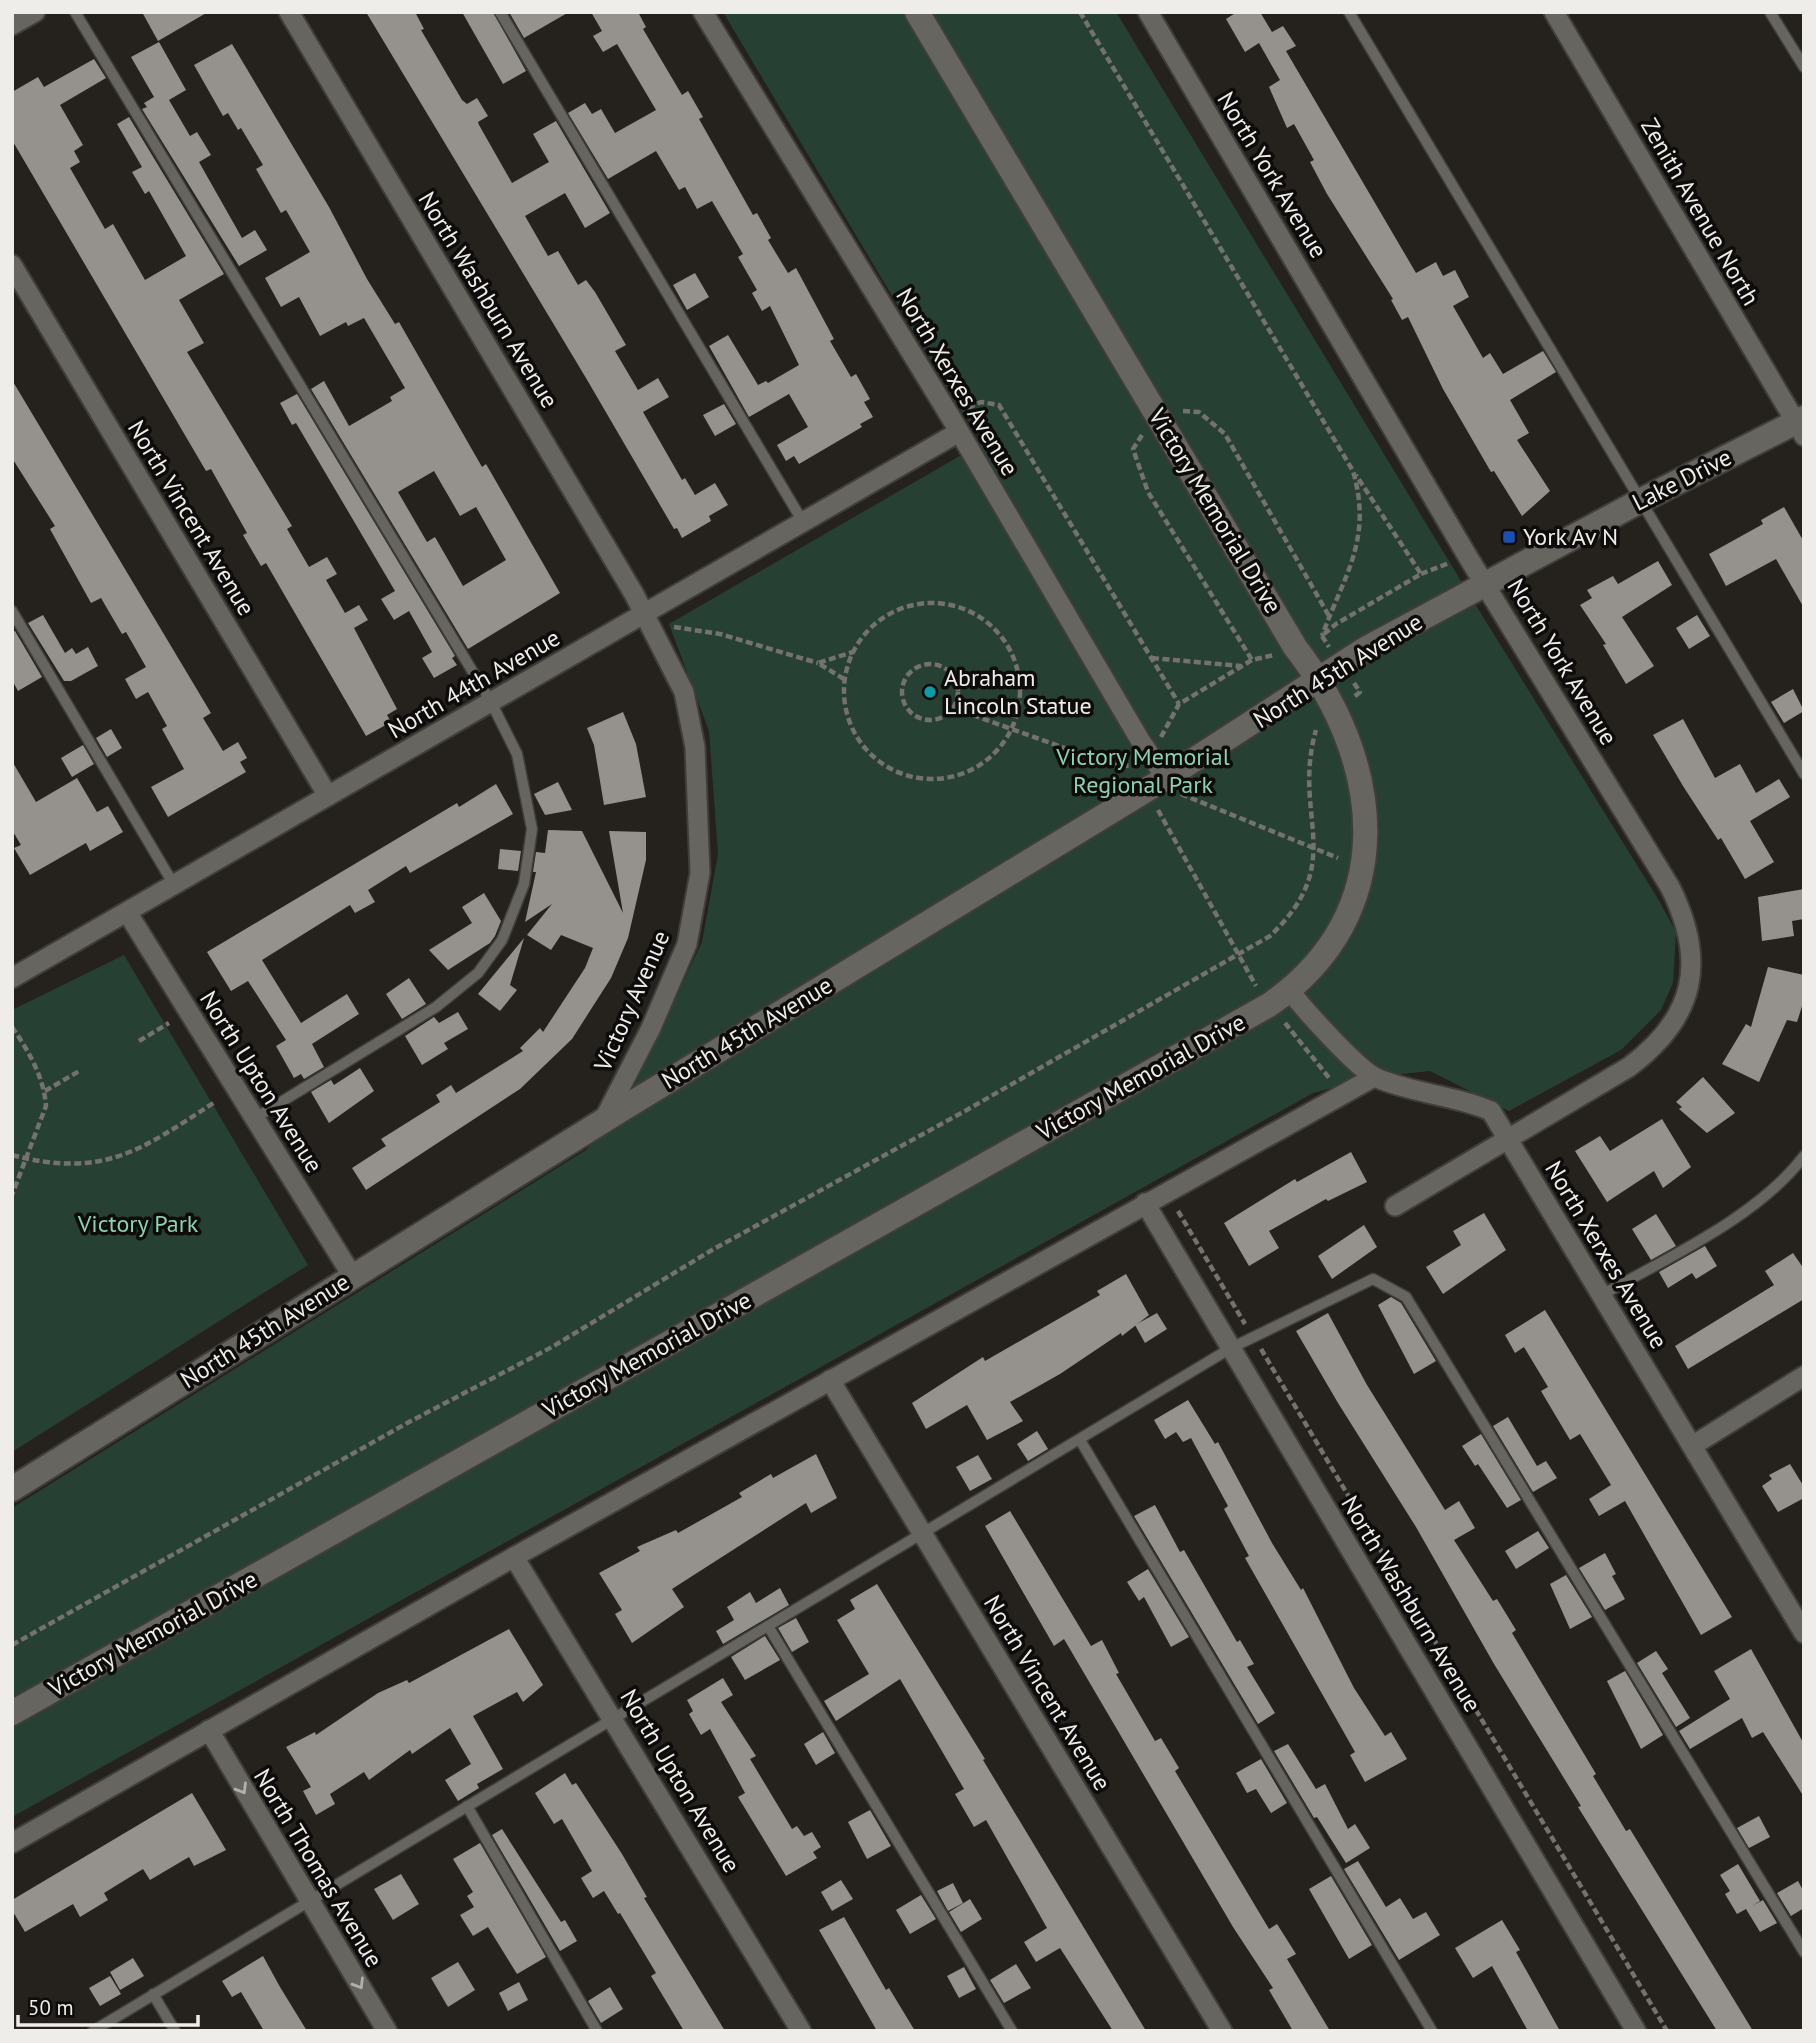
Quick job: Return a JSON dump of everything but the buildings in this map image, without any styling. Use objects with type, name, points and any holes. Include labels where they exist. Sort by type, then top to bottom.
[{"type":"street","points":[[12,25],[35,12]]},
{"type":"street","name":"North Washburn Avenue","points":[[289,12],[645,614]]},
{"type":"street","name":"North Xerxes Avenue","points":[[703,12],[955,424],[1140,740],[1166,778]]},
{"type":"street","name":"Victory Memorial Drive","points":[[12,1713],[1290,990],[1325,952],[1341,929],[1365,859],[1368,824],[1362,781],[1338,712],[1320,679],[1294,647],[917,12]]},
{"type":"street","name":"North York Avenue","points":[[1148,12],[1486,583],[1670,887],[1685,917],[1692,951],[1689,985],[1676,1018],[1657,1046],[1629,1067],[1395,1206]]},
{"type":"street","name":"Zenith Avenue North","points":[[1554,12],[1801,426]]},
{"type":"street","name":"North Vincent Avenue","points":[[12,265],[328,796]]},
{"type":"street","name":"North 44th Avenue","points":[[14,973],[127,912],[803,522],[955,424]]},
{"type":"street","name":"Lake Drive","points":[[1486,583],[1642,500],[1801,426]]},
{"type":"street","name":"North 45th Avenue","points":[[12,1489],[603,1121],[1166,778],[1365,649],[1486,583]]},
{"type":"street","name":"Victory Avenue","points":[[603,1121],[651,1028],[687,944],[699,873],[695,747],[684,692],[645,614]]},
{"type":"street","name":"North Upton Avenue","points":[[127,912],[352,1277]]},
{"type":"street","name":"North Xerxes Avenue","points":[[1290,990],[1311,1017],[1374,1077],[1473,1103],[1491,1111],[1804,1633]]},
{"type":"street","points":[[12,1843],[514,1557],[1341,1093],[1374,1077]]},
{"type":"street","name":"North Washburn Avenue","points":[[1145,1203],[1636,2031]]},
{"type":"street","points":[[1692,1446],[1804,1376]]},
{"type":"street","name":"North Vincent Avenue","points":[[830,1380],[1222,2031]]},
{"type":"street","name":"North Upton Avenue","points":[[514,1557],[801,2031]]},
{"type":"street","name":"North Thomas Avenue","points":[[209,1730],[387,2031]]},
{"type":"lane","points":[[75,12],[491,702],[517,754],[531,829],[524,884],[502,940],[478,974],[436,1007],[255,1118]]},
{"type":"lane","points":[[500,12],[803,522]]},
{"type":"lane","points":[[1349,12],[1804,774]]},
{"type":"lane","points":[[1770,12],[1804,67]]},
{"type":"lane","points":[[12,611],[174,885]]},
{"type":"lane","points":[[1602,1295],[1740,1214],[1791,1173],[1804,1156]]},
{"type":"lane","points":[[93,2031],[1231,1348],[1373,1279],[1406,1297],[1804,1952]]},
{"type":"lane","points":[[1080,1440],[1432,2031]]},
{"type":"lane","points":[[768,1626],[1012,2031]]},
{"type":"lane","points":[[467,1805],[597,2031]]},
{"type":"lane","points":[[153,1994],[175,2031]]},
{"type":"path","points":[[1080,12],[1353,471],[1421,574]]},
{"type":"path","points":[[955,424],[982,402],[999,405],[1179,704]]},
{"type":"path","points":[[1183,411],[1199,412],[1225,434],[1329,616]]},
{"type":"path","points":[[1144,433],[1133,449],[1148,492],[1252,660]]},
{"type":"path","points":[[1353,471],[1359,493],[1357,548],[1348,577],[1322,636],[1336,624],[1434,567]]},
{"type":"path","points":[[936,603],[975,613],[997,631],[1015,660],[1020,695],[1011,730],[994,754],[969,771],[933,779],[909,776],[875,758],[859,739],[846,709],[845,679],[853,652],[863,636],[883,618],[911,606],[936,603]]},
{"type":"path","points":[[674,626],[720,634],[818,663],[845,679]]},
{"type":"path","points":[[818,663],[853,652]]},
{"type":"path","points":[[1162,736],[1179,704],[1252,660],[1276,655]]},
{"type":"path","points":[[1151,658],[1243,666]]},
{"type":"path","points":[[921,665],[939,665],[947,669],[958,687],[953,708],[936,719],[917,717],[904,703],[902,686],[906,677],[921,665]]},
{"type":"path","points":[[953,708],[1112,765],[1134,766]]},
{"type":"path","points":[[12,1645],[409,1422],[552,1347],[712,1250],[965,1111],[1270,936],[1292,915],[1312,878],[1315,849],[1308,788],[1308,755],[1316,728]]},
{"type":"path","points":[[1186,797],[1343,860]]},
{"type":"path","points":[[1157,807],[1255,984]]},
{"type":"path","points":[[138,1041],[169,1023]]},
{"type":"path","points":[[1284,1023],[1341,1093]]},
{"type":"path","points":[[12,1027],[29,1053],[45,1091],[46,1105],[12,1195]]},
{"type":"path","points":[[45,1091],[81,1070]]},
{"type":"path","points":[[12,1155],[74,1165],[119,1157],[152,1143],[215,1102]]},
{"type":"path","points":[[1178,1210],[1667,2031]]},
{"type":"green space","name":"Victory Memorial Regional Park","points":[[723,12],[1116,12],[1467,591],[1658,899],[1676,932],[1673,983],[1661,1010],[1621,1050],[1509,1111],[1430,1071],[1374,1077],[1313,1093],[12,1817],[12,1508],[586,1150],[624,1108],[702,942],[718,854],[709,731],[669,624],[984,442],[959,408]]},
{"type":"green space","name":"Victory Park","points":[[124,955],[308,1265],[12,1452],[12,1010]]},
{"type":"place","name":"York Av N","points":[[1509,537]]},
{"type":"place","name":"Abraham Lincoln Statue","points":[[930,692]]}]
